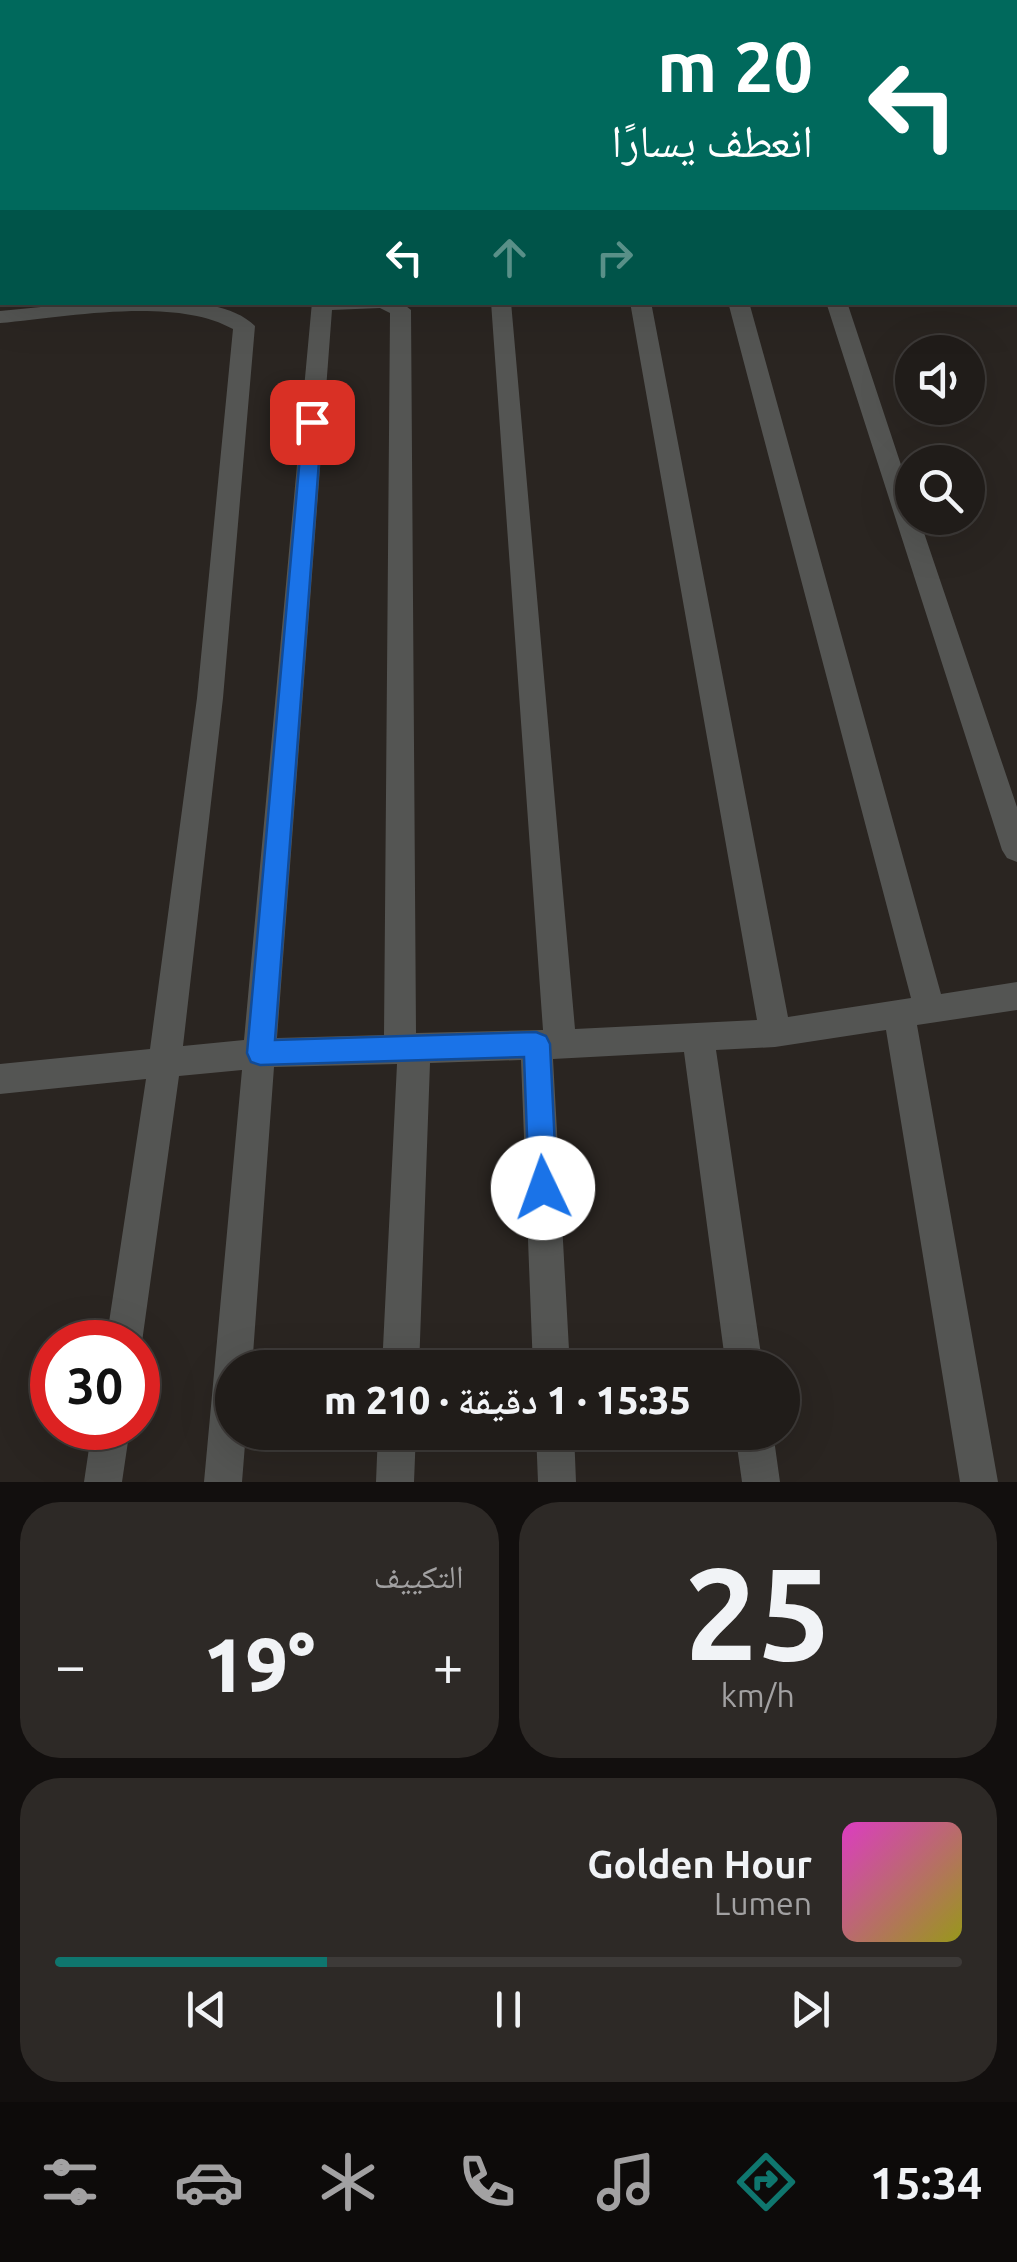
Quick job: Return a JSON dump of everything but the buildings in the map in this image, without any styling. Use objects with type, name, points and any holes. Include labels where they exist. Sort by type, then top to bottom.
[{"type":"street","points":[[235,1350],[322,305]]},
{"type":"street","points":[[390,305],[402,310],[407,1048],[400,1350]]},
{"type":"street","points":[[500,305],[548,1044],[552,1350]]},
{"type":"street","points":[[641,305],[775,1033]]},
{"type":"street","points":[[739,305],[915,1012],[978,1482]]},
{"type":"street","points":[[837,305],[1017,850]]},
{"type":"street","points":[[0,317],[177,308],[216,313],[244,326],[210,698],[127,1320]]},
{"type":"street","points":[[0,1079],[260,1053],[775,1033],[1017,996]]},
{"type":"street","points":[[698,1036],[742,1350]]},
{"type":"street","points":[[104,1482],[108,1450]]},
{"type":"street","points":[[223,1482],[226,1450]]},
{"type":"street","points":[[394,1482],[396,1450]]},
{"type":"street","points":[[556,1450],[557,1482]]},
{"type":"street","points":[[757,1450],[762,1482]]},
{"type":"route","points":[[312,422],[260,1053],[536,1044],[543,1188]]}]
